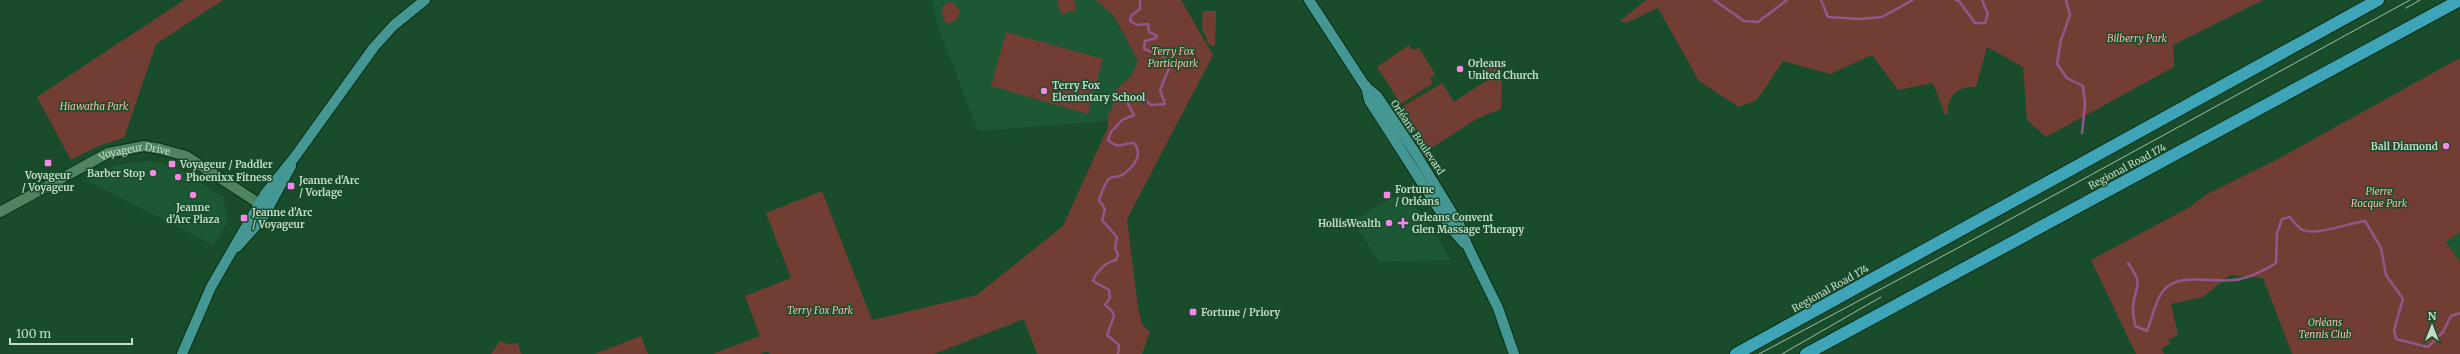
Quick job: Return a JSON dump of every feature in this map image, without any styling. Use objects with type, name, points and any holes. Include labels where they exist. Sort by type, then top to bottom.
[{"type":"highway","name":"Regional Road 174","points":[[1736,354],[2377,0]]},
{"type":"highway","name":"Regional Road 174","points":[[1806,354],[2017,238],[2460,0]]},
{"type":"highway","points":[[2242,118],[2391,41],[2460,10]]},
{"type":"main road","points":[[182,354],[211,287],[234,250],[241,233],[259,204],[374,47],[394,25],[425,0]]},
{"type":"main road","name":"Orléans Boulevard","points":[[1309,0],[1366,86],[1369,100],[1451,228],[1468,247],[1496,302],[1514,354]]},
{"type":"main road","points":[[234,250],[248,236],[268,209],[284,183],[294,158]]},
{"type":"street","name":"Voyageur Drive","points":[[0,212],[108,153],[144,146],[186,156],[268,209]]},
{"type":"shaded area","name":"Terry Fox Elementary School","points":[[932,0],[1105,0],[1138,61],[1110,121],[978,131],[937,24]]},
{"type":"shaded area","points":[[146,161],[162,163],[183,171],[223,197],[228,222],[213,245],[86,180],[116,165]]},
{"type":"shaded area","points":[[1404,191],[1451,260],[1380,262],[1352,221]]},
{"type":"shaded area","points":[[2460,232],[2460,262],[2445,242]]},
{"type":"green space","name":"Hiawatha Park","points":[[184,0],[223,0],[156,44],[124,138],[98,146],[71,160],[37,97]]},
{"type":"green space","points":[[1057,0],[1074,0],[1077,10],[1060,14]]},
{"type":"green space","points":[[1096,0],[1181,0],[1213,55],[1127,219],[1138,308],[1142,324],[1150,332],[1142,354],[1037,354],[1024,319],[934,354],[769,354],[768,351],[760,354],[713,354],[760,336],[745,296],[791,278],[766,213],[822,191],[872,320],[977,295],[1063,226],[1108,127],[1108,115],[1112,109],[1115,91],[1131,76],[1138,61],[1114,16]]},
{"type":"green space","name":"Bilberry Park","points":[[1646,0],[2263,0],[2173,45],[2174,67],[2046,137],[2027,120],[2023,67],[1987,47],[1976,87],[1964,88],[1955,93],[1949,102],[1948,114],[1945,115],[1933,83],[1898,90],[1872,55],[1830,74],[1783,61],[1757,100],[1739,107],[1699,81],[1658,8],[1626,23],[1620,21]]},
{"type":"green space","points":[[948,2],[953,3],[959,9],[960,14],[956,20],[948,24],[943,20],[942,8]]},
{"type":"green space","points":[[1203,11],[1216,11],[1215,46],[1209,45],[1202,28]]},
{"type":"green space","points":[[1006,32],[1103,59],[1088,114],[991,86]]},
{"type":"green space","points":[[1409,45],[1412,50],[1419,48],[1435,74],[1430,79],[1433,83],[1401,104],[1377,67]]},
{"type":"green space","name":"Pierre Rocque Park","points":[[2460,58],[2460,232],[2446,242],[2460,262],[2460,354],[2292,354],[2263,278],[2230,275],[2203,297],[2171,304],[2178,335],[2168,340],[2170,344],[2161,349],[2164,354],[2136,354],[2091,260],[2190,207],[2207,194],[2276,160]]},
{"type":"green space","points":[[1479,62],[1487,64],[1496,62],[1502,67],[1501,109],[1478,118],[1430,149],[1402,107],[1442,83],[1454,102],[1489,79]]},
{"type":"green space","points":[[641,336],[648,354],[595,354]]},
{"type":"green space","points":[[500,341],[507,344],[518,343],[521,354],[491,354]]},
{"type":"waterway","points":[[1118,354],[1119,345],[1107,335],[1114,316],[1112,311],[1105,305],[1110,298],[1109,290],[1093,281],[1096,274],[1109,263],[1116,260],[1118,255],[1115,248],[1117,237],[1102,220],[1105,209],[1099,200],[1108,180],[1120,176],[1130,169],[1136,161],[1138,152],[1134,143],[1119,146],[1108,140],[1111,132],[1122,120],[1134,115],[1127,102],[1130,95],[1142,97],[1151,105],[1165,104],[1160,90],[1171,63],[1161,55],[1144,49],[1145,41],[1156,38],[1157,36],[1149,32],[1148,24],[1137,25],[1130,21],[1131,16],[1140,9],[1140,0]]},
{"type":"waterway","points":[[1714,0],[1744,21],[1758,22],[1787,0]]},
{"type":"waterway","points":[[1821,0],[1828,17],[1858,19],[1882,17],[1913,0]]},
{"type":"waterway","points":[[1956,0],[1959,1],[1975,23],[1985,23],[1988,14],[1982,0]]},
{"type":"waterway","points":[[2066,0],[2070,15],[2061,40],[2057,64],[2067,78],[2083,86],[2085,104],[2082,133]]},
{"type":"waterway","points":[[2128,263],[2138,281],[2133,309],[2135,326],[2147,331],[2160,295],[2170,285],[2179,281],[2199,279],[2240,279],[2250,276],[2276,263],[2277,233],[2282,219],[2290,217],[2301,229],[2307,231],[2323,231],[2365,221],[2381,248],[2386,275],[2403,299],[2394,330],[2396,339],[2428,347],[2443,332],[2451,316],[2460,313]]},
{"type":"tram line","points":[[1759,354],[1954,250],[2410,0]]},
{"type":"tram line","points":[[2406,8],[2420,0]]},
{"type":"tram line","points":[[1782,354],[1881,297]]},
{"type":"place","name":"Orleans United Church","points":[[1460,69]]},
{"type":"place","name":"Terry Fox Elementary School","points":[[1044,91]]},
{"type":"place","name":"Ball Diamond","points":[[2446,146]]},
{"type":"place","name":"Voyageur / Voyageur","points":[[48,163]]},
{"type":"place","name":"Voyageur / Paddler","points":[[172,164]]},
{"type":"place","name":"Barber Stop","points":[[153,173]]},
{"type":"place","name":"Phoenixx Fitness","points":[[178,177]]},
{"type":"place","name":"Jeanne d'Arc / Vorlage","points":[[291,186]]},
{"type":"place","name":"Jeanne d'Arc Plaza","points":[[193,195]]},
{"type":"place","name":"Fortune / Orléans","points":[[1387,195]]},
{"type":"place","name":"Jeanne d'Arc / Voyageur","points":[[244,218]]},
{"type":"place","name":"HollisWealth","points":[[1389,223]]},
{"type":"place","name":"Orleans Convent Glen Massage Therapy","points":[[1403,223]]},
{"type":"place","name":"Fortune / Priory","points":[[1193,312]]},
{"type":"park label","name":"Terry Fox Participark","points":[[1173,56]]},
{"type":"park label","name":"Terry Fox Park","points":[[820,310]]},
{"type":"park label","name":"Orléans Tennis Club","points":[[2325,328]]}]
